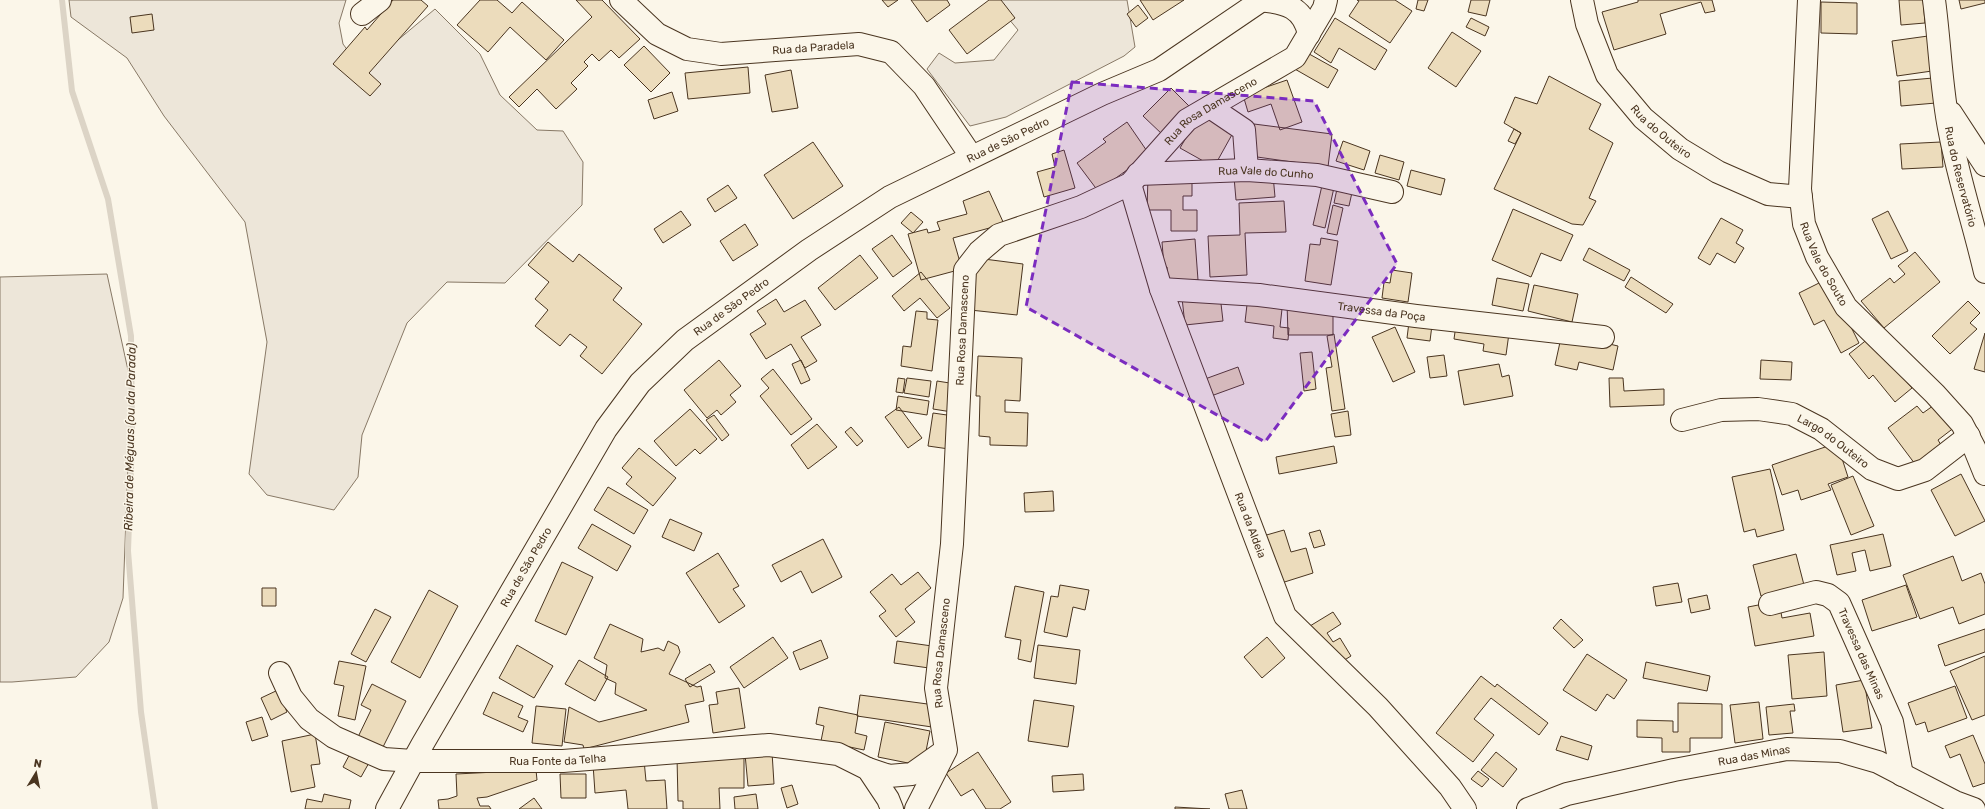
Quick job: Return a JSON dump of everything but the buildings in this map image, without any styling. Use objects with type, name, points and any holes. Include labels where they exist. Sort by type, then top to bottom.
[{"type":"street","points":[[362,14],[380,0]]},
{"type":"street","name":"Rua da Paradela","points":[[621,0],[657,34],[687,49],[720,54],[859,44],[891,52],[924,86],[971,156]]},
{"type":"street","points":[[1262,0],[1283,2],[1301,14],[1307,25],[1309,34]]},
{"type":"street","name":"Rua de São Pedro","points":[[387,809],[413,761],[606,429],[640,383],[685,340],[809,250],[890,197],[971,156],[1102,94],[1159,70],[1262,0]]},
{"type":"street","name":"Rua Rosa Damasceno","points":[[946,750],[936,688],[952,544],[965,270],[979,252],[999,235],[1081,208],[1134,179],[1187,120],[1295,57],[1324,8],[1326,0]]},
{"type":"street","name":"Rua do Outeiro","points":[[1582,0],[1587,24],[1607,75],[1643,118],[1680,149],[1718,172],[1768,194],[1801,197]]},
{"type":"street","name":"Rua Vale do Souto","points":[[1809,0],[1801,197],[1804,224],[1817,257],[1846,307],[1935,394],[1962,424],[1985,474]]},
{"type":"street","name":"Rua do Reservatório","points":[[1934,0],[1949,131],[1961,187],[1973,221],[1985,272]]},
{"type":"street","name":"Rua do Reservatório","points":[[1946,103],[1956,123],[1985,165]]},
{"type":"street","points":[[1210,107],[1244,130],[1247,170]]},
{"type":"street","name":"Rua Vale do Cunho","points":[[1134,179],[1247,170],[1317,175],[1392,192]]},
{"type":"street","name":"Rua da Aldeia","points":[[1134,179],[1161,289],[1285,616],[1378,707],[1450,787],[1465,809]]},
{"type":"street","name":"Travessa da Poça","points":[[1161,289],[1259,295],[1416,316],[1603,337]]},
{"type":"street","name":"Largo do Outeiro","points":[[1682,420],[1721,410],[1758,409],[1792,414],[1821,429],[1872,468],[1898,479],[1925,470],[1968,436]]},
{"type":"street","name":"Travessa das Minas","points":[[1770,604],[1816,592],[1828,595],[1839,603],[1892,722],[1902,775]]},
{"type":"street","name":"Rua Fonte da Telha","points":[[280,672],[292,697],[308,719],[334,737],[384,759],[413,761],[563,761],[769,745],[838,754],[868,769],[889,776],[912,774],[946,750]]},
{"type":"street","name":"Rua das Minas","points":[[1528,809],[1567,794],[1674,770],[1787,749],[1840,751],[1878,762],[1955,802],[1974,809]]},
{"type":"street","points":[[916,809],[946,750]]},
{"type":"street","name":"Rua Fonte da Telha","points":[[868,769],[888,799],[892,809]]},
{"type":"highlighted area","points":[[1072,82],[1314,101],[1397,264],[1265,442],[1026,307]]},
{"type":"shaded area","points":[[69,0],[346,0],[339,23],[343,44],[362,70],[435,9],[480,54],[500,95],[537,130],[563,131],[583,162],[582,205],[505,283],[447,282],[407,323],[362,435],[358,477],[334,510],[267,495],[249,474],[267,342],[245,222],[164,116],[127,58],[71,17]]},
{"type":"shaded area","points":[[993,0],[1127,0],[1135,47],[1124,56],[1006,117],[970,126],[927,69],[939,53],[955,63],[994,60],[1018,30]]},
{"type":"shaded area","points":[[107,274],[131,384],[123,598],[109,642],[76,677],[0,682],[0,277]]},
{"type":"waterway","name":"Ribeira de Méguas (ou da Parada)","points":[[62,0],[72,91],[108,199],[131,336],[132,441],[128,551],[141,712],[155,809]]}]
